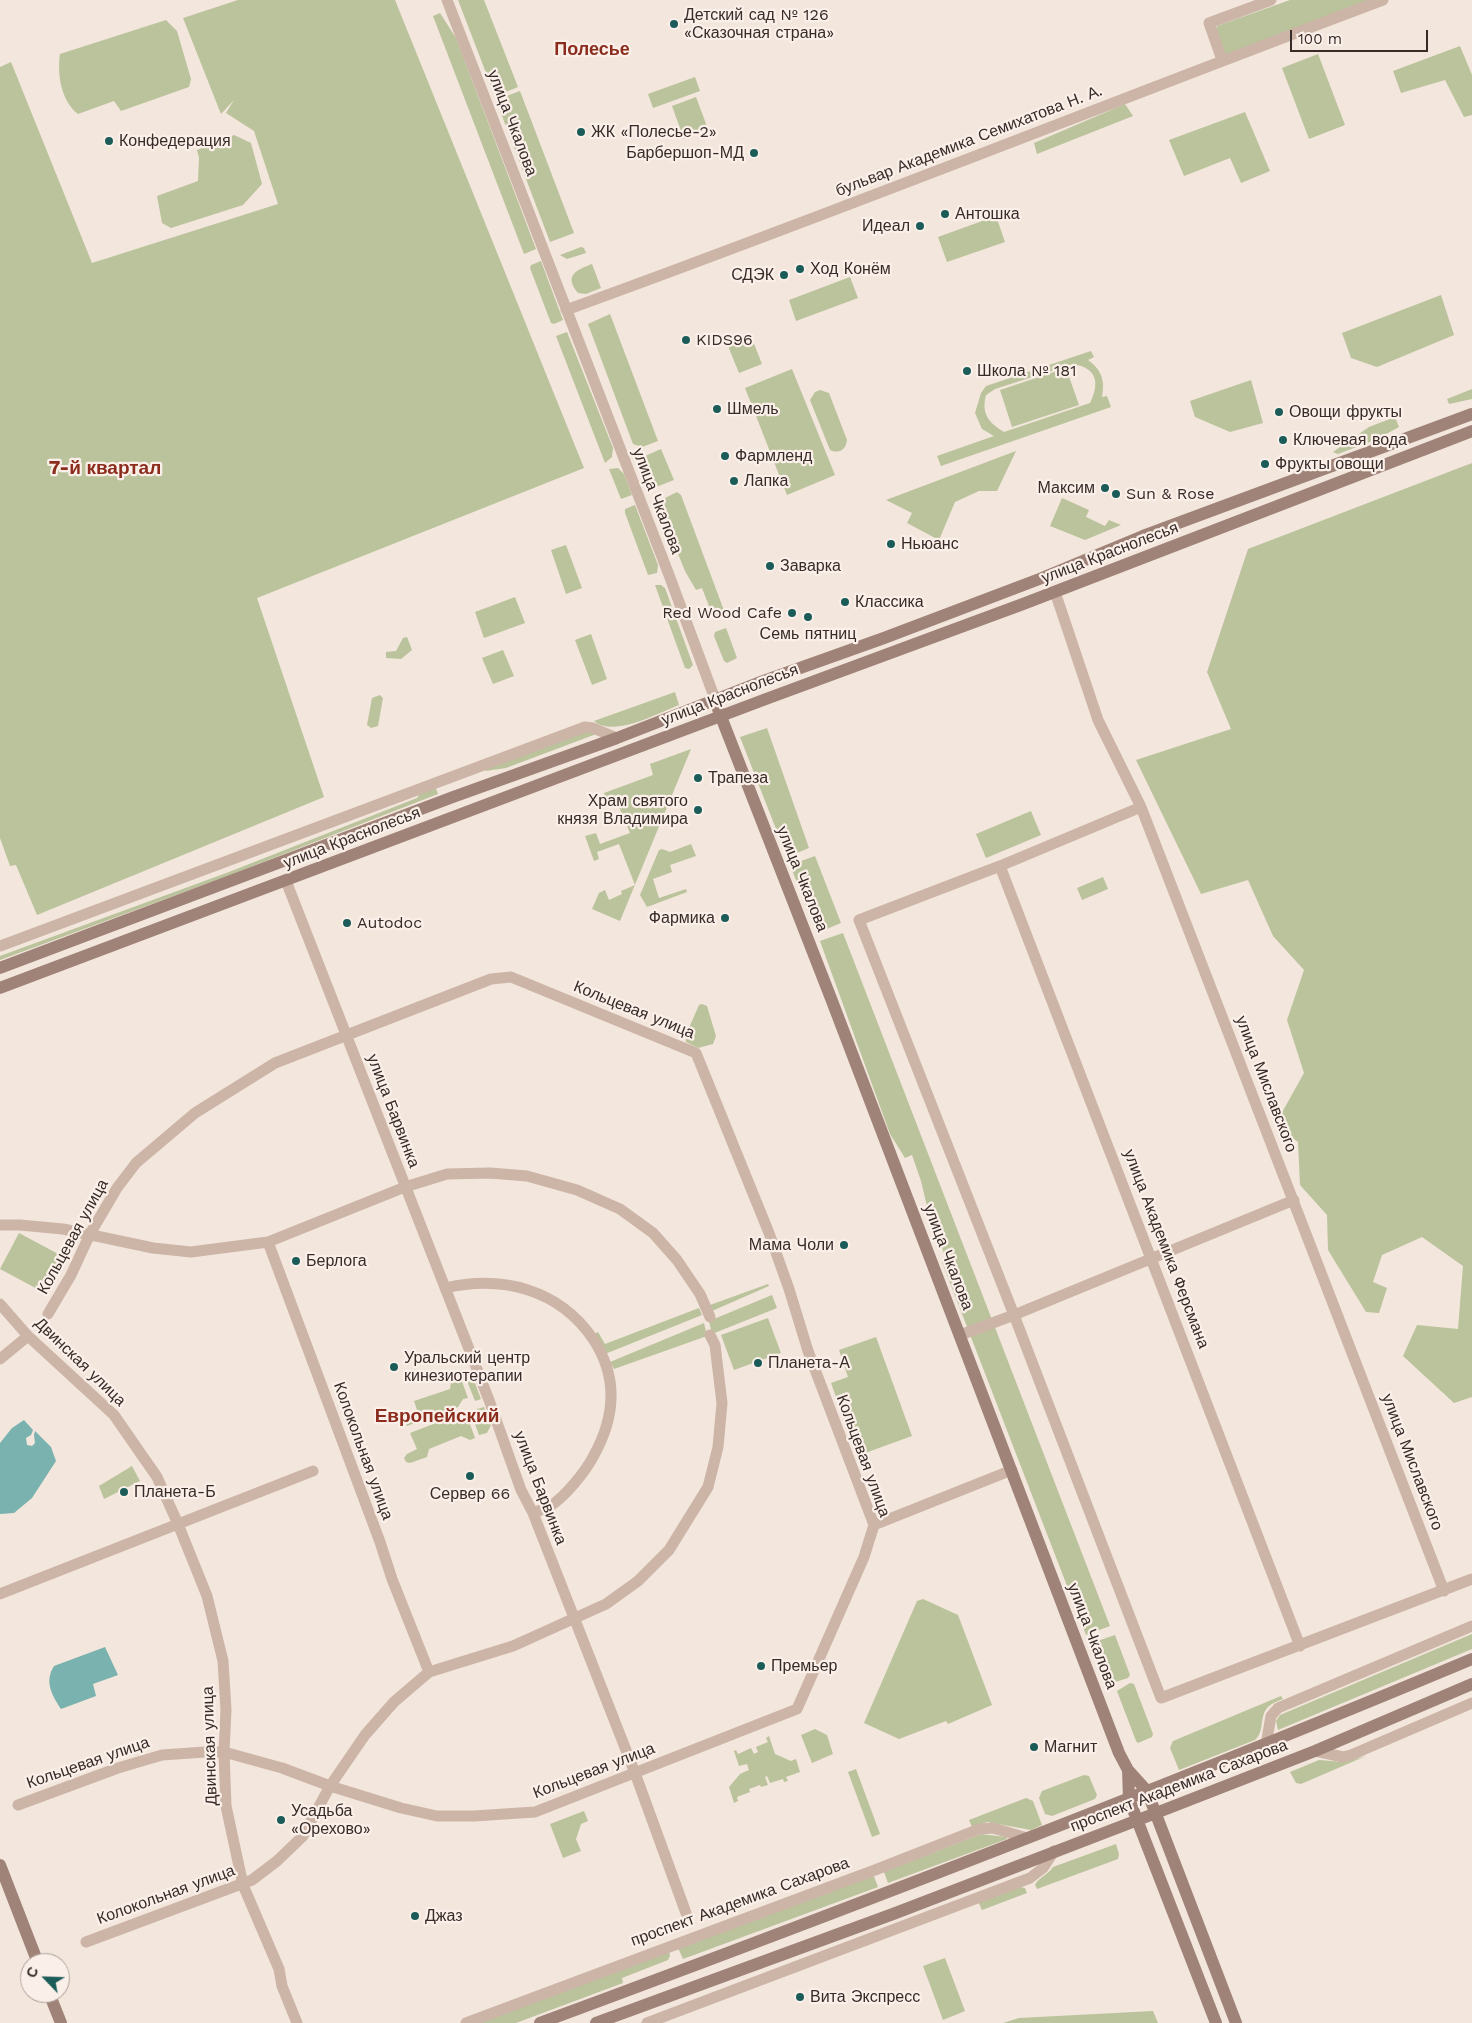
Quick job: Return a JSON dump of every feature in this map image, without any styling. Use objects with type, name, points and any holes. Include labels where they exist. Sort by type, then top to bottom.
[{"type":"street","name":"улица Чкалова","points":[[446,0],[662,558],[1102,1708],[1128,1770],[1147,1792],[1156,1813],[1236,2023]]},
{"type":"street","points":[[1222,60],[1209,23],[1271,0]]},
{"type":"street","name":"бульвар Академика Семихатова Н. А.","points":[[566,310],[872,196],[1222,60],[1383,0]]},
{"type":"street","name":"улица Краснолесья","points":[[0,968],[453,797],[617,738],[715,699],[1042,578],[1143,536],[1472,414]]},
{"type":"street","name":"улица Краснолесья","points":[[0,988],[1055,592],[1472,431]]},
{"type":"street","points":[[1143,536],[1150,555]]},
{"type":"street","name":"улица Миславского","points":[[1055,592],[1098,720],[1141,807],[1444,1591]]},
{"type":"street","name":"улица Краснолесья","points":[[0,946],[584,727],[594,728],[617,738]]},
{"type":"street","points":[[1141,807],[1000,866],[860,920],[1161,1698],[1472,1579]]},
{"type":"street","name":"улица Академика Ферсмана","points":[[1000,866],[1153,1259],[1300,1646]]},
{"type":"street","name":"улица Барвинка","points":[[286,880],[445,1288],[521,1490],[532,1513],[635,1773],[686,1913]]},
{"type":"street","name":"Кольцевая улица","points":[[18,1805],[118,1768],[162,1755],[224,1752],[282,1768],[330,1786],[402,1808],[436,1816],[474,1816],[535,1812],[797,1709],[864,1557],[874,1525],[808,1351],[769,1233],[696,1053],[511,977],[491,979],[275,1063],[195,1113],[136,1163],[118,1188],[90,1234],[71,1275],[48,1314]]},
{"type":"street","points":[[0,1225],[37,1226],[90,1234],[153,1248],[192,1252],[268,1242],[405,1187],[447,1174],[490,1173],[526,1176],[577,1190],[620,1209],[653,1233],[676,1260],[700,1294],[710,1317]]},
{"type":"street","points":[[960,1335],[1153,1259],[1294,1200]]},
{"type":"street","name":"Колокольная улица","points":[[268,1242],[380,1542],[392,1579],[429,1672]]},
{"type":"street","points":[[445,1288],[466,1283],[513,1286],[534,1291],[570,1311],[582,1322],[601,1351],[608,1368],[612,1398],[609,1422],[600,1444],[587,1468],[569,1488],[552,1505],[532,1513]]},
{"type":"street","name":"Двинская улица","points":[[0,1304],[28,1336],[114,1415],[157,1477],[178,1524],[207,1596],[223,1661],[226,1710],[224,1752],[226,1806],[243,1885],[279,1968],[282,1986],[297,2023]]},
{"type":"street","name":"Колокольная улица","points":[[86,1942],[243,1885],[252,1880],[277,1861],[303,1836],[330,1786],[365,1735],[394,1702],[429,1672],[513,1646],[573,1619],[606,1604],[644,1575],[669,1550],[708,1487],[718,1448],[722,1403],[716,1346],[710,1335]]},
{"type":"street","points":[[0,1359],[28,1336]]},
{"type":"street","points":[[874,1525],[1012,1470]]},
{"type":"street","points":[[0,1594],[313,1471]]},
{"type":"street","name":"проспект Академика Сахарова","points":[[1266,1745],[1271,1716],[1278,1708],[1472,1626]]},
{"type":"street","name":"проспект Академика Сахарова","points":[[540,2023],[1130,1800],[1472,1659]]},
{"type":"street","name":"проспект Академика Сахарова","points":[[596,2023],[893,1914],[1315,1752],[1472,1684]]},
{"type":"street","points":[[1315,1752],[1343,1757],[1351,1755],[1472,1704]]},
{"type":"street","name":"улица Чкалова","points":[[1128,1770],[1130,1800],[1216,2023]]},
{"type":"street","name":"проспект Академика Сахарова","points":[[466,2023],[875,1870],[979,1829],[993,1828],[1027,1838]]},
{"type":"street","points":[[647,2023],[1030,1878],[1043,1868],[1054,1851]]},
{"type":"street","points":[[0,1865],[34,1953]]},
{"type":"street","points":[[0,1873],[8,1886]]},
{"type":"street","points":[[53,2003],[61,2023]]},
{"type":"green space","points":[[238,0],[395,0],[584,468],[257,598],[324,797],[37,915],[16,865],[10,866],[0,838],[0,67],[11,62],[92,263],[278,204],[254,131],[226,113],[234,100],[221,114],[183,18]]},
{"type":"green space","points":[[458,0],[484,0],[518,87],[501,94],[493,91]]},
{"type":"green space","points":[[1290,0],[1371,0],[1228,54],[1223,53],[1215,32],[1217,26]]},
{"type":"green space","points":[[440,13],[456,38],[536,249],[524,254],[433,16]]},
{"type":"green space","points":[[166,20],[177,31],[191,79],[189,87],[121,111],[114,101],[78,114],[72,109],[64,95],[60,78],[60,54]]},
{"type":"green space","points":[[1460,46],[1472,75],[1472,115],[1464,117],[1445,80],[1401,93],[1393,71]]},
{"type":"green space","points":[[1318,54],[1345,125],[1309,139],[1282,68]]},
{"type":"green space","points":[[695,77],[700,91],[653,108],[648,94]]},
{"type":"green space","points":[[520,91],[574,233],[550,242],[496,100]]},
{"type":"green space","points":[[696,97],[708,129],[684,139],[672,106]]},
{"type":"green space","points":[[1125,104],[1133,116],[1037,154],[1034,143]]},
{"type":"green space","points":[[1245,112],[1270,171],[1241,183],[1230,158],[1184,176],[1169,140]]},
{"type":"green space","points":[[234,135],[251,143],[262,184],[243,205],[171,228],[162,223],[157,196],[198,181],[199,158],[197,150]]},
{"type":"green space","points":[[996,216],[1005,242],[947,262],[938,237]]},
{"type":"green space","points":[[581,247],[584,248],[586,253],[567,259],[560,255]]},
{"type":"green space","points":[[541,261],[563,320],[554,324],[551,323],[530,268],[531,265]]},
{"type":"green space","points":[[592,264],[601,288],[586,294],[578,293],[572,282],[572,277],[577,271]]},
{"type":"green space","points":[[850,277],[858,298],[796,321],[789,300]]},
{"type":"green space","points":[[1441,295],[1454,335],[1377,367],[1351,358],[1342,333]]},
{"type":"green space","points":[[610,314],[658,441],[642,447],[633,444],[588,324]]},
{"type":"green space","points":[[567,332],[613,448],[612,457],[605,463],[556,336]]},
{"type":"green space","points":[[751,336],[762,364],[739,373],[728,346]]},
{"type":"green space","points":[[1091,351],[1094,357],[1088,360],[1097,368],[1101,376],[1103,381],[1102,397],[1107,396],[1111,407],[941,466],[937,456],[994,436],[982,429],[975,413],[981,393],[986,386]],"holes":[[[1073,364],[1081,366],[1092,373],[1094,378],[1095,389],[1090,403],[1004,432],[990,421],[985,408],[986,395],[995,389]]]},
{"type":"green space","points":[[1066,368],[1079,405],[1012,427],[1000,390]]},
{"type":"green space","points":[[792,369],[835,475],[787,495],[745,388]]},
{"type":"green space","points":[[1251,380],[1263,423],[1230,432],[1195,417],[1190,401]]},
{"type":"green space","points":[[1472,389],[1472,399],[1449,404],[1447,399]]},
{"type":"green space","points":[[820,390],[829,393],[847,440],[842,450],[830,450],[810,400],[815,392]]},
{"type":"green space","points":[[1395,417],[1399,427],[1375,440],[1338,454],[1333,452],[1369,427]]},
{"type":"green space","points":[[661,449],[674,480],[651,489],[641,461],[645,456]]},
{"type":"green space","points":[[1016,451],[997,491],[979,491],[955,502],[939,540],[907,523],[912,513],[886,500]]},
{"type":"green space","points":[[1472,463],[1472,1397],[1454,1403],[1403,1356],[1417,1325],[1458,1329],[1463,1266],[1422,1237],[1382,1255],[1373,1282],[1387,1288],[1379,1313],[1366,1312],[1328,1250],[1327,1215],[1300,1185],[1298,1142],[1275,1125],[1304,1073],[1287,1020],[1304,970],[1273,936],[1248,880],[1201,894],[1136,760],[1231,729],[1207,672],[1248,549]]},
{"type":"green space","points":[[618,468],[624,474],[632,495],[621,499],[609,469]]},
{"type":"green space","points":[[677,492],[681,495],[726,616],[716,620],[702,588],[696,590],[685,571],[657,502]]},
{"type":"green space","points":[[1062,498],[1089,510],[1086,517],[1105,526],[1109,520],[1121,525],[1085,540],[1050,526]]},
{"type":"green space","points":[[635,505],[658,565],[657,573],[648,575],[625,513],[625,509]]},
{"type":"green space","points":[[566,545],[582,588],[566,594],[551,550]]},
{"type":"green space","points":[[655,585],[661,585],[665,588],[693,665],[689,669],[685,668]]},
{"type":"green space","points":[[515,597],[525,623],[484,638],[475,612]]},
{"type":"green space","points":[[726,628],[737,658],[727,663],[724,661],[714,636],[715,632]]},
{"type":"green space","points":[[591,634],[607,679],[592,685],[575,640]]},
{"type":"green space","points":[[407,637],[412,650],[401,659],[386,658],[386,652],[396,651],[403,638]]},
{"type":"green space","points":[[503,650],[514,676],[493,684],[482,658]]},
{"type":"green space","points":[[675,692],[679,705],[648,718],[624,726],[613,727],[603,726],[594,721]]},
{"type":"green space","points":[[380,695],[383,698],[378,726],[371,728],[367,725],[372,698]]},
{"type":"green space","points":[[767,728],[809,848],[787,857],[740,737]]},
{"type":"green space","points":[[583,730],[599,733],[506,768],[486,771],[485,767]]},
{"type":"green space","points":[[691,749],[635,885],[619,844],[597,852],[599,859],[594,861],[585,836],[596,833],[600,844],[630,833],[616,800],[608,804],[604,793],[653,775],[650,764]]},
{"type":"green space","points":[[435,786],[438,794],[230,875],[0,960],[0,956],[229,872],[417,798],[421,792]]},
{"type":"green space","points":[[1031,811],[1041,835],[986,858],[976,834]]},
{"type":"green space","points":[[691,844],[696,856],[670,865],[672,872],[653,879],[659,898],[686,889],[687,892],[647,907],[640,895],[659,850],[662,849],[670,852]]},
{"type":"green space","points":[[815,856],[841,923],[817,933],[790,865]]},
{"type":"green space","points":[[1103,877],[1108,889],[1082,900],[1077,888]]},
{"type":"green space","points":[[635,885],[620,921],[592,909],[599,893],[605,890],[609,900],[622,894],[621,891]]},
{"type":"green space","points":[[843,933],[1110,1626],[1086,1635],[942,1262],[946,1259],[927,1206],[912,1155],[905,1158],[890,1134],[820,941]]},
{"type":"green space","points":[[699,1005],[707,1006],[716,1036],[713,1044],[698,1048],[686,1042],[686,1035]]},
{"type":"green space","points":[[19,1233],[62,1256],[43,1292],[0,1269]]},
{"type":"green space","points":[[768,1284],[769,1286],[712,1311],[710,1305]]},
{"type":"green space","points":[[772,1295],[777,1308],[712,1334],[709,1321]]},
{"type":"green space","points":[[699,1308],[702,1315],[605,1354],[594,1334],[598,1332],[605,1344]]},
{"type":"green space","points":[[768,1318],[781,1353],[734,1370],[721,1335]]},
{"type":"green space","points":[[704,1323],[707,1336],[614,1369],[610,1362]]},
{"type":"green space","points":[[876,1337],[912,1436],[857,1456],[831,1383],[848,1377],[839,1350]]},
{"type":"green space","points":[[460,1376],[468,1398],[463,1399],[458,1407],[407,1426],[403,1415],[417,1410],[414,1401],[450,1389],[451,1381]]},
{"type":"green space","points":[[465,1376],[473,1378],[481,1399],[475,1401]]},
{"type":"green space","points":[[484,1407],[491,1425],[487,1433],[479,1435],[472,1416],[477,1409]]},
{"type":"green space","points":[[462,1413],[467,1416],[475,1438],[470,1440],[461,1436],[429,1449],[427,1457],[410,1463],[406,1462],[404,1458],[407,1454],[417,1449],[410,1433]]},
{"type":"green space","points":[[132,1466],[140,1481],[104,1499],[99,1486]]},
{"type":"green space","points":[[923,1599],[958,1615],[992,1705],[948,1724],[946,1721],[899,1739],[864,1723],[917,1601]]},
{"type":"green space","points":[[1472,1634],[1472,1649],[1278,1730],[1276,1721],[1280,1715]]},
{"type":"green space","points":[[1115,1635],[1130,1675],[1128,1678],[1109,1684],[1089,1644]]},
{"type":"green space","points":[[1130,1683],[1134,1684],[1153,1734],[1152,1737],[1138,1743],[1117,1691]]},
{"type":"green space","points":[[1281,1696],[1283,1699],[1271,1704],[1265,1711],[1260,1732],[1255,1740],[1179,1770],[1170,1748],[1173,1741]]},
{"type":"green space","points":[[815,1729],[827,1735],[833,1754],[812,1763],[801,1735]]},
{"type":"green space","points":[[769,1736],[775,1754],[791,1761],[796,1759],[800,1772],[786,1777],[788,1781],[784,1782],[783,1779],[770,1783],[767,1776],[765,1777],[768,1785],[761,1787],[760,1785],[749,1789],[750,1792],[737,1797],[738,1801],[734,1803],[729,1787],[740,1774],[749,1770],[747,1764],[739,1766],[734,1751],[736,1750],[738,1754],[751,1748],[754,1754],[758,1752],[756,1747],[768,1742],[766,1738]]},
{"type":"green space","points":[[1366,1756],[1301,1784],[1296,1783],[1290,1772],[1319,1760],[1344,1762]]},
{"type":"green space","points":[[856,1769],[880,1834],[872,1837],[848,1772]]},
{"type":"green space","points":[[1084,1775],[1089,1776],[1097,1795],[1095,1799],[1052,1816],[1045,1814],[1039,1798],[1042,1791]]},
{"type":"green space","points":[[1026,1798],[1033,1801],[1042,1825],[1031,1830],[987,1822],[972,1827],[969,1820]]},
{"type":"green space","points":[[584,1811],[588,1821],[581,1824],[576,1839],[581,1851],[563,1858],[550,1824]]},
{"type":"green space","points":[[981,1834],[1006,1837],[1007,1839],[888,1883],[884,1872]]},
{"type":"green space","points":[[1116,1844],[1119,1854],[1118,1859],[1037,1889],[1035,1885],[1037,1882],[1053,1867]]},
{"type":"green space","points":[[873,1874],[878,1887],[683,1959],[678,1948]]},
{"type":"green space","points":[[1020,1887],[1025,1888],[1027,1893],[982,1910],[978,1901]]},
{"type":"green space","points":[[669,1951],[670,1956],[668,1960],[622,1978],[623,1983],[516,2023],[477,2023]]},
{"type":"green space","points":[[945,1958],[965,2011],[943,2020],[923,1966]]},
{"type":"green space","points":[[1153,2011],[1158,2023],[1003,2023],[1019,2018]]},
{"type":"water","points":[[24,1420],[33,1430],[31,1435],[26,1438],[27,1445],[32,1446],[35,1443],[35,1431],[51,1447],[56,1461],[32,1498],[14,1513],[0,1514],[0,1443],[12,1428]]},
{"type":"water","points":[[105,1647],[118,1675],[93,1684],[96,1696],[61,1709],[49,1683],[54,1666]]},
{"type":"place","name":"Детский сад № 126 «Сказочная страна»","points":[[674,24]]},
{"type":"place","name":"ЖК «Полесье-2»","points":[[581,132]]},
{"type":"place","name":"Конфедерация","points":[[109,141]]},
{"type":"place","name":"Барбершоп-МД","points":[[754,153]]},
{"type":"place","name":"Антошка","points":[[945,214]]},
{"type":"place","name":"Идеал","points":[[920,226]]},
{"type":"place","name":"Ход Конём","points":[[800,269]]},
{"type":"place","name":"СДЭК","points":[[784,275]]},
{"type":"place","name":"KIDS96","points":[[686,340]]},
{"type":"place","name":"Школа № 181","points":[[967,371]]},
{"type":"place","name":"Шмель","points":[[717,409]]},
{"type":"place","name":"Овощи фрукты","points":[[1279,412]]},
{"type":"place","name":"Ключевая вода","points":[[1283,440]]},
{"type":"place","name":"Фармленд","points":[[725,456]]},
{"type":"place","name":"Фрукты овощи","points":[[1265,464]]},
{"type":"place","name":"Лапка","points":[[734,481]]},
{"type":"place","name":"Максим","points":[[1105,488]]},
{"type":"place","name":"Sun & Rose","points":[[1116,494]]},
{"type":"place","name":"Ньюанс","points":[[891,544]]},
{"type":"place","name":"Заварка","points":[[770,566]]},
{"type":"place","name":"Классика","points":[[845,602]]},
{"type":"place","name":"Red Wood Cafe","points":[[792,613]]},
{"type":"place","name":"Семь пятниц","points":[[808,617]]},
{"type":"place","name":"Трапеза","points":[[698,778]]},
{"type":"place","name":"Храм святого князя Владимира","points":[[698,810]]},
{"type":"place","name":"Фармика","points":[[725,918]]},
{"type":"place","name":"Autodoc","points":[[347,923]]},
{"type":"place","name":"Мама Чоли","points":[[844,1245]]},
{"type":"place","name":"Берлога","points":[[296,1261]]},
{"type":"place","name":"Планета-А","points":[[758,1363]]},
{"type":"place","name":"Уральский центр кинезиотерапии","points":[[394,1367]]},
{"type":"place","name":"Сервер 66","points":[[470,1476]]},
{"type":"place","name":"Планета-Б","points":[[124,1492]]},
{"type":"place","name":"Премьер","points":[[761,1666]]},
{"type":"place","name":"Магнит","points":[[1034,1747]]},
{"type":"place","name":"Усадьба «Орехово»","points":[[281,1820]]},
{"type":"place","name":"Джаз","points":[[415,1916]]},
{"type":"place","name":"Вита Экспресс","points":[[800,1997]]},
{"type":"district","name":"Полесье","points":[[592,50]]},
{"type":"district","name":"7-й квартал","points":[[105,468]]},
{"type":"district","name":"Европейский","points":[[437,1416]]}]
